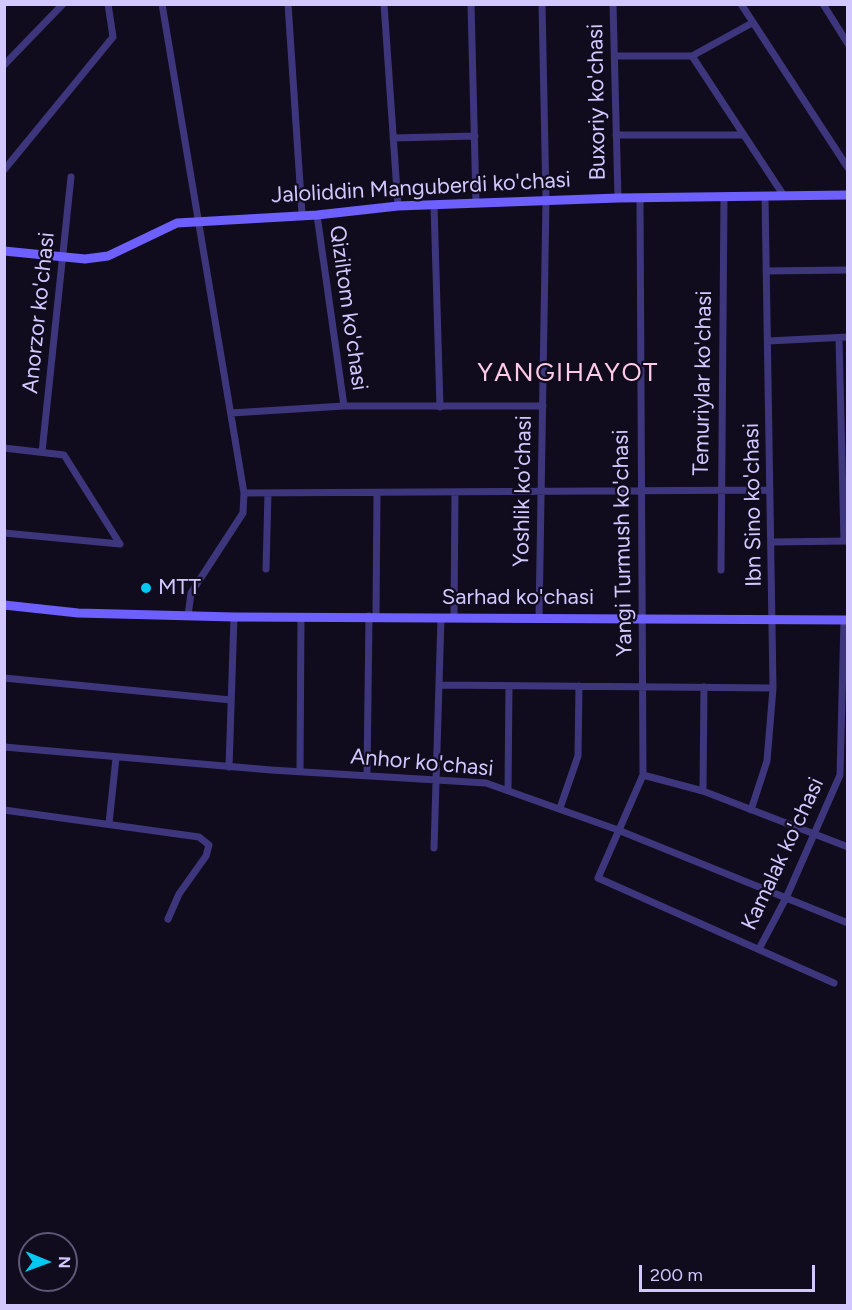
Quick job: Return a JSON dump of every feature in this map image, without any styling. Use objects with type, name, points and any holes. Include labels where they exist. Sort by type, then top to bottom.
[{"type":"street","points":[[4,65],[63,4]]},
{"type":"street","points":[[4,170],[113,37],[108,4]]},
{"type":"street","points":[[162,4],[244,493],[243,513],[191,593],[188,616]]},
{"type":"street","name":"Qiziltom ko'chasi","points":[[288,4],[302,214]]},
{"type":"street","points":[[384,4],[398,206]]},
{"type":"street","points":[[471,4],[476,202]]},
{"type":"street","name":"Yoshlik ko'chasi","points":[[539,618],[546,200],[542,4]]},
{"type":"street","name":"Buxoriy ko'chasi","points":[[613,4],[618,198]]},
{"type":"street","points":[[741,4],[848,168]]},
{"type":"street","points":[[823,4],[848,44]]},
{"type":"street","points":[[615,56],[692,56],[752,23]]},
{"type":"street","points":[[692,56],[784,196]]},
{"type":"street","points":[[616,135],[742,135]]},
{"type":"street","points":[[393,138],[475,136]]},
{"type":"street","name":"Anorzor ko'chasi","points":[[42,453],[71,177]]},
{"type":"street","name":"Jaloliddin Manguberdi ko'chasi","points":[[4,251],[85,259],[108,256],[132,247],[163,228],[198,220],[317,215],[398,206],[618,198],[848,195]]},
{"type":"street","name":"Temuriylar ko'chasi","points":[[721,570],[724,196]]},
{"type":"street","name":"Ibn Sino ko'chasi","points":[[751,810],[767,761],[773,688],[774,619],[765,196]]},
{"type":"street","name":"Yangi Turmush ko'chasi","points":[[640,198],[643,775],[598,878],[759,949]]},
{"type":"street","points":[[434,205],[440,406]]},
{"type":"street","name":"Qiziltom ko'chasi","points":[[317,215],[344,406]]},
{"type":"street","points":[[766,271],[848,270]]},
{"type":"street","points":[[768,340],[848,337]]},
{"type":"street","points":[[772,542],[846,541],[839,338]]},
{"type":"street","points":[[231,413],[344,406],[543,406]]},
{"type":"street","points":[[4,448],[64,455],[120,544],[4,533]]},
{"type":"street","points":[[244,493],[770,490]]},
{"type":"street","points":[[454,617],[455,492]]},
{"type":"street","points":[[266,569],[268,493]]},
{"type":"street","points":[[368,775],[377,494]]},
{"type":"street","name":"Sarhad ko'chasi","points":[[4,605],[78,613],[234,617],[846,620]]},
{"type":"street","points":[[300,771],[301,616]]},
{"type":"street","points":[[229,767],[234,617]]},
{"type":"street","points":[[434,848],[441,618]]},
{"type":"street","name":"Kamalak ko'chasi","points":[[759,949],[844,776],[846,620]]},
{"type":"street","points":[[4,678],[231,700]]},
{"type":"street","points":[[439,685],[773,688]]},
{"type":"street","points":[[508,790],[509,686]]},
{"type":"street","points":[[560,808],[578,756],[579,686]]},
{"type":"street","points":[[703,791],[704,687]]},
{"type":"street","name":"Anhor ko'chasi","points":[[4,747],[229,767],[486,783],[618,830],[848,922]]},
{"type":"street","points":[[109,823],[116,758]]},
{"type":"street","points":[[643,775],[703,791],[848,847]]},
{"type":"street","points":[[4,810],[199,837],[209,845],[206,856],[179,894],[168,919]]},
{"type":"street","points":[[759,949],[834,983]]},
{"type":"place","name":"MTT","points":[[146,588]]},
{"type":"district","name":"YANGIHAYOT","points":[[568,373]]}]
